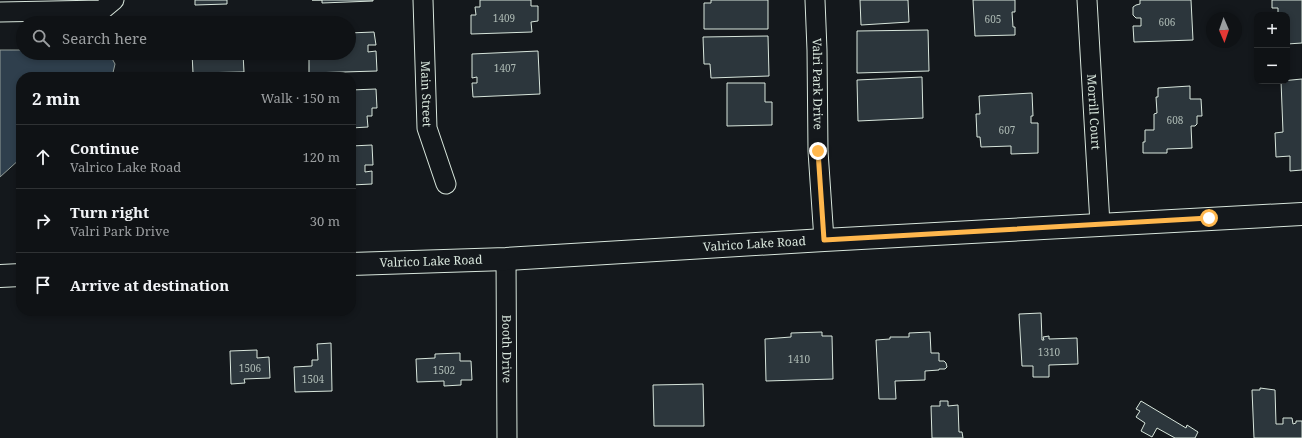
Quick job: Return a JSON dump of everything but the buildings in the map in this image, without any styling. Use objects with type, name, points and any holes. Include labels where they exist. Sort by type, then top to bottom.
[{"type":"street","points":[[0,12],[102,10],[114,0]]},
{"type":"street","name":"Main Street","points":[[423,0],[428,128],[446,184]]},
{"type":"street","name":"Valri Park Drive","points":[[815,0],[818,151],[824,240]]},
{"type":"street","name":"Morrill Court","points":[[1087,0],[1100,224]]},
{"type":"street","name":"Valrico Lake Road","points":[[356,264],[506,259],[1100,224],[1302,214]]},
{"type":"street","name":"Booth Drive","points":[[506,259],[507,438]]},
{"type":"street","points":[[0,276],[16,275]]},
{"type":"water","points":[[0,50],[16,50],[16,60],[113,60],[115,64],[113,72],[16,72],[16,163],[0,177]]},
{"type":"route","points":[[818,151],[824,240],[1209,218]]}]
